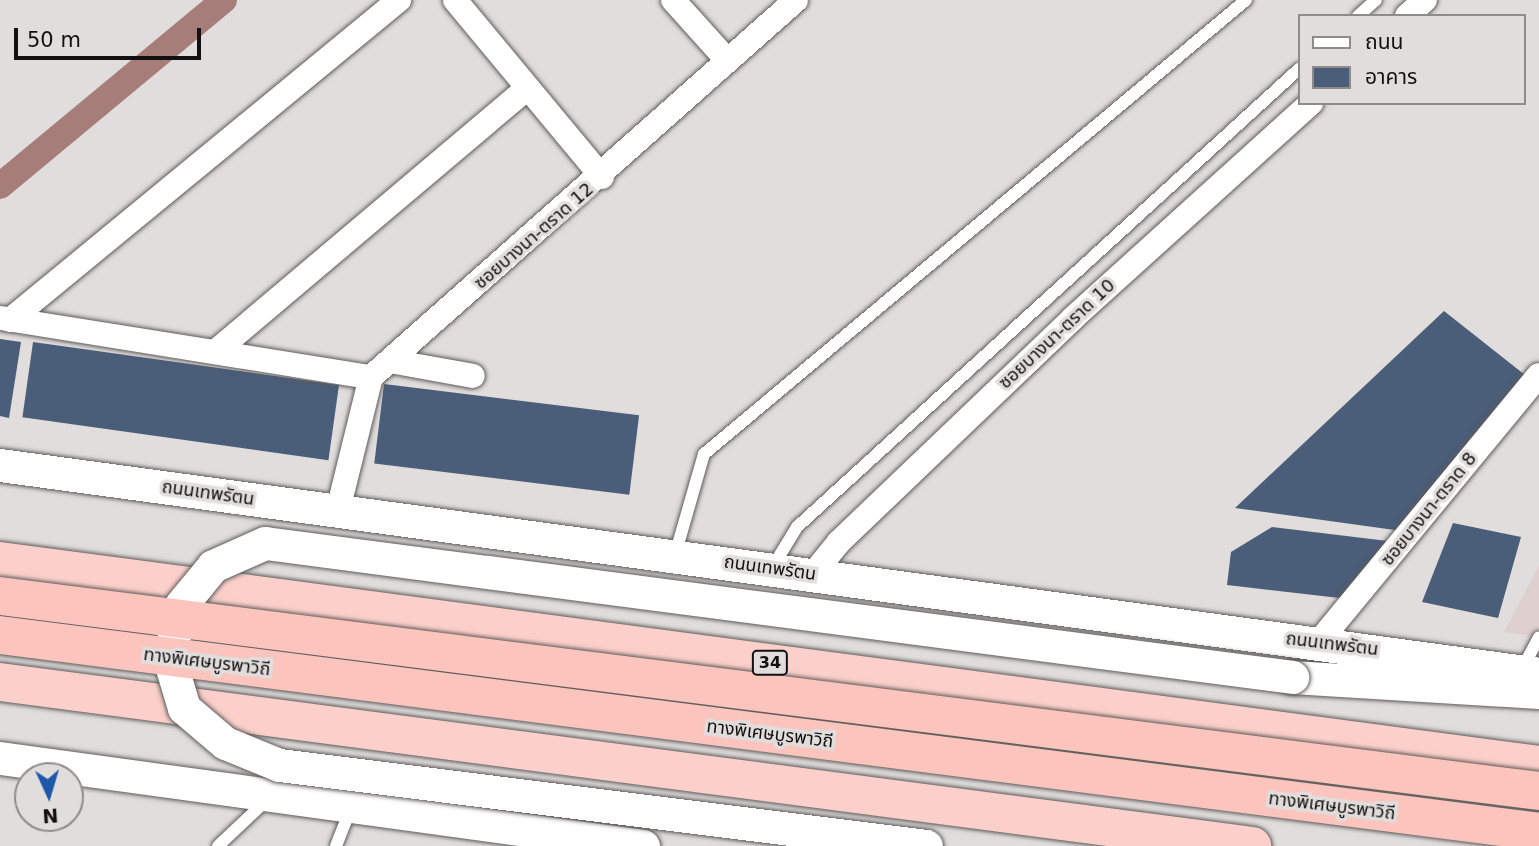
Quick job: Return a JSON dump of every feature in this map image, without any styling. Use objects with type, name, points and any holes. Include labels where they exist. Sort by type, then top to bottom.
[{"type":"highway","name":"34","points":[[0,561],[1539,765]]},
{"type":"highway","points":[[0,596],[1539,792]]},
{"type":"highway","name":"ทางพิเศษบูรพาวิถี","points":[[0,635],[1539,832]]},
{"type":"highway","points":[[0,682],[1252,846]]},
{"type":"main road","name":"ถนนเทพรัตน","points":[[0,465],[1318,643],[1533,679]]},
{"type":"main road","points":[[926,846],[279,765],[225,743],[184,708],[169,658],[181,605],[213,566],[265,543],[1292,677],[1533,679]]},
{"type":"main road","points":[[0,758],[643,846]]},
{"type":"street","points":[[5,319],[399,0]]},
{"type":"street","points":[[455,0],[602,177]]},
{"type":"street","points":[[673,0],[727,60]]},
{"type":"street","name":"ซอยบางนา-ตราด 12","points":[[371,377],[602,177],[727,60],[796,0]]},
{"type":"street","points":[[1409,14],[1425,0]]},
{"type":"street","points":[[215,352],[527,88]]},
{"type":"street","name":"ซอยบางนา-ตราด 10","points":[[813,574],[839,542],[1064,327],[1309,105]]},
{"type":"street","points":[[5,319],[371,377],[338,510]]},
{"type":"street","points":[[390,361],[473,376]]},
{"type":"street","name":"ซอยบางนา-ตราด 8","points":[[1318,643],[1539,375]]},
{"type":"lane","points":[[675,556],[704,454],[1246,0]]},
{"type":"lane","points":[[1360,14],[1376,0]]},
{"type":"lane","points":[[772,569],[797,527],[1298,70]]},
{"type":"lane","points":[[1533,679],[1539,637]]},
{"type":"lane","points":[[218,846],[271,796]]},
{"type":"lane","points":[[336,846],[351,807]]},
{"type":"shaded area","points":[[1539,565],[1539,637],[1504,632]]},
{"type":"building","points":[[1444,311],[1525,375],[1402,531],[1235,508]]},
{"type":"building","points":[[0,339],[21,342],[9,418],[0,416]]},
{"type":"building","points":[[33,342],[339,385],[328,460],[22,417]]},
{"type":"building","points":[[384,384],[639,415],[629,495],[374,463]]},
{"type":"building","points":[[1453,523],[1521,537],[1498,618],[1422,602]]},
{"type":"building","points":[[1272,527],[1396,542],[1348,599],[1227,585],[1231,552]]},
{"type":"waterway","points":[[0,186],[224,0]]}]
